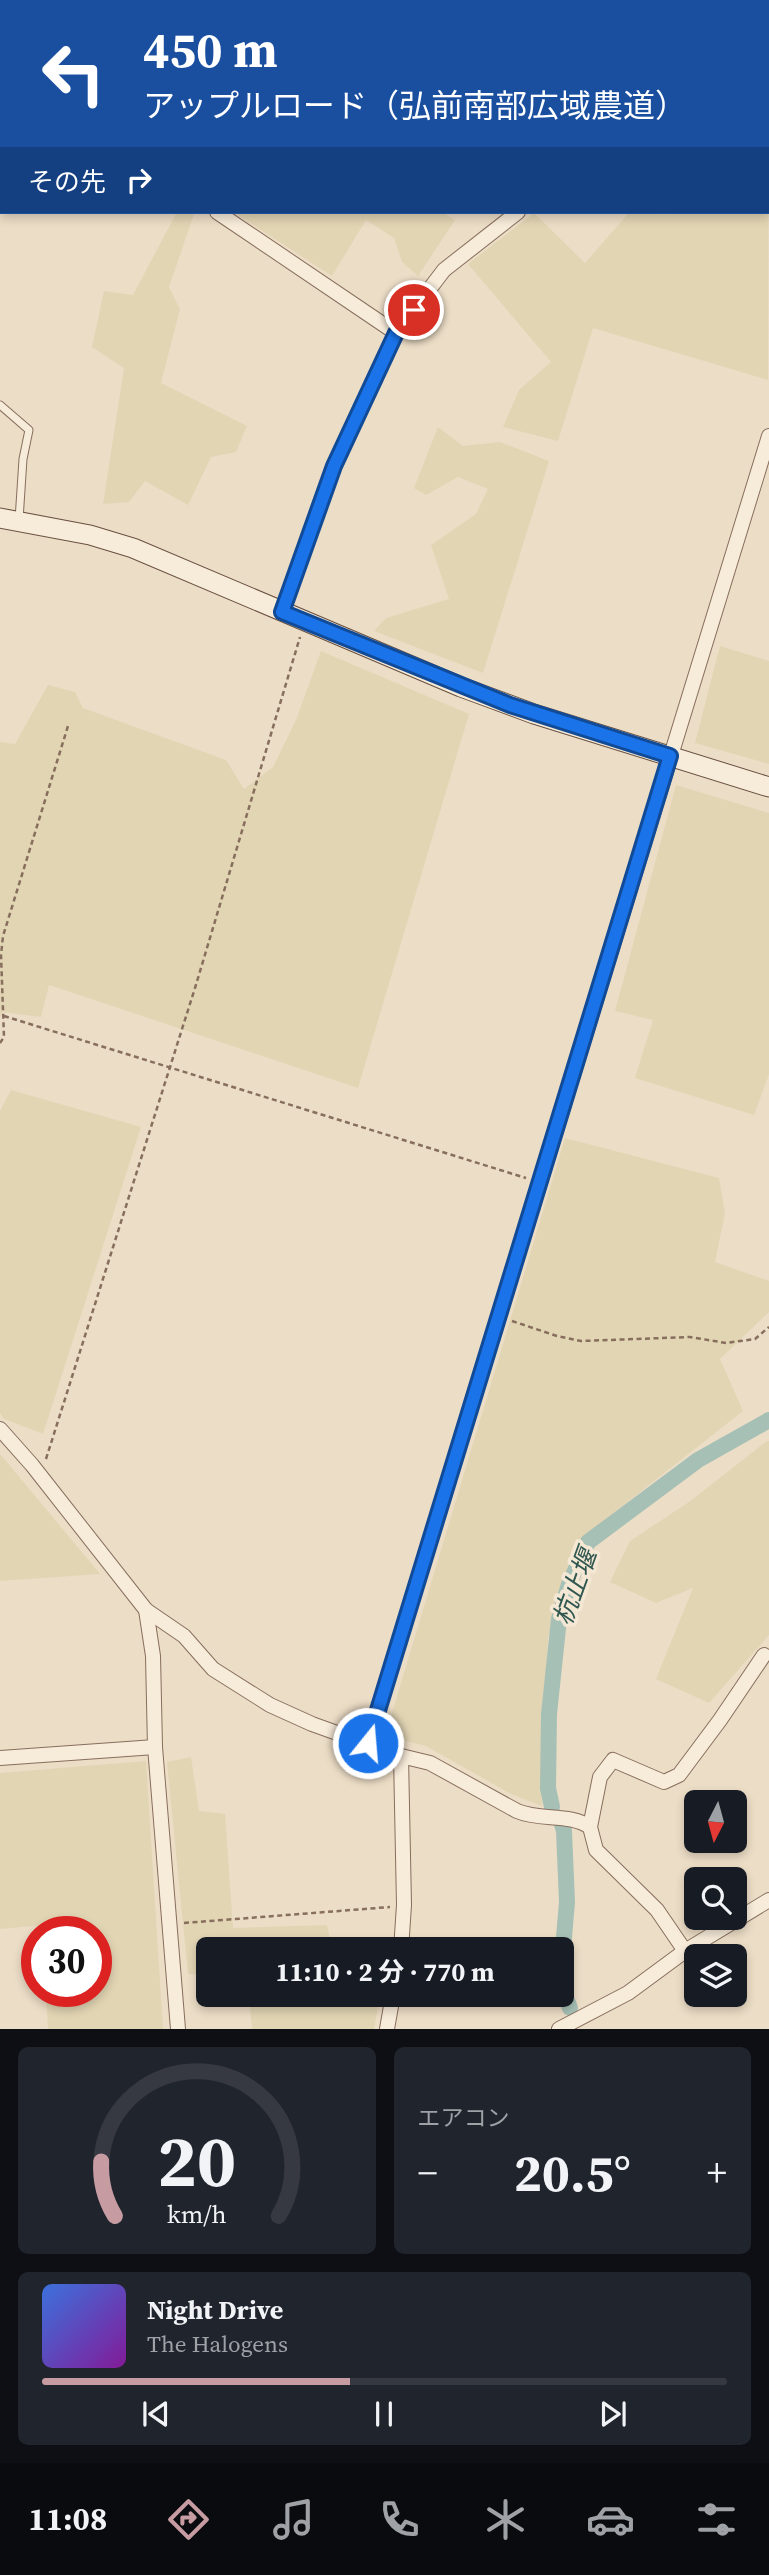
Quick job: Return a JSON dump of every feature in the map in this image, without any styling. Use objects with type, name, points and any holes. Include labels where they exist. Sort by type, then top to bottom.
[{"type":"street","points":[[220,214],[396,333]]},
{"type":"street","points":[[282,612],[334,466],[396,333],[444,270],[515,214]]},
{"type":"street","points":[[368,1743],[769,436]]},
{"type":"street","points":[[10,519],[90,535],[133,548],[305,622],[522,709],[769,787]]},
{"type":"street","points":[[0,1429],[41,1476],[146,1610],[184,1636],[213,1670],[270,1704],[312,1724],[401,1756],[430,1763],[529,1816],[581,1820],[590,1827]]},
{"type":"street","points":[[146,1610],[153,1657],[155,1747],[178,2029]]},
{"type":"street","points":[[684,1950],[657,1910],[596,1850],[590,1827],[600,1777],[612,1760],[664,1782],[679,1775],[764,1655]]},
{"type":"street","points":[[0,1758],[155,1747]]},
{"type":"street","points":[[401,1756],[404,1905],[402,1937]]},
{"type":"street","points":[[697,1944],[769,1900]]},
{"type":"street","points":[[559,2029],[628,1993],[684,1952]]},
{"type":"street","points":[[387,2029],[392,2007]]},
{"type":"lane","points":[[0,405],[29,430],[10,519]]},
{"type":"path","points":[[41,1476],[305,622]]},
{"type":"path","points":[[0,1043],[4,1037],[1,955],[3,936],[68,726]]},
{"type":"path","points":[[4,1016],[539,1183]]},
{"type":"path","points":[[498,1317],[580,1341],[690,1337],[726,1343],[755,1339],[769,1327]]},
{"type":"path","points":[[169,1924],[404,1905]]},
{"type":"shaded area","points":[[176,214],[194,214],[169,287],[180,309],[161,383],[247,426],[236,452],[211,457],[188,505],[145,481],[129,502],[103,504],[124,368],[92,347],[104,291],[133,295]]},
{"type":"shaded area","points":[[236,214],[445,214],[455,220],[418,276],[402,262],[394,238],[366,220],[332,276]]},
{"type":"shaded area","points":[[533,214],[585,263],[626,214],[769,214],[768,380],[593,328],[558,441],[503,427],[519,390],[551,362],[468,264]]},
{"type":"shaded area","points":[[438,427],[463,446],[500,442],[549,461],[483,673],[374,631],[386,618],[449,599],[431,545],[476,514],[488,489],[458,477],[426,495],[414,488]]},
{"type":"shaded area","points":[[720,646],[769,661],[769,764],[695,743]]},
{"type":"shaded area","points":[[321,651],[469,714],[358,1088],[49,985],[41,1017],[2,1012],[0,1018],[0,742],[15,744],[48,685],[75,692],[83,708],[226,760],[244,789],[273,767],[296,720]]},
{"type":"shaded area","points":[[676,785],[769,813],[769,1074],[754,1115],[635,1078],[653,1020],[615,1011]]},
{"type":"shaded area","points":[[11,1090],[141,1127],[43,1434],[4,1419],[0,1413],[0,1111]]},
{"type":"shaded area","points":[[565,1138],[719,1178],[725,1213],[715,1262],[769,1281],[769,1312],[720,1359],[743,1411],[574,1544],[548,1637],[542,1806],[511,1794],[426,1746],[385,1736]]},
{"type":"shaded area","points":[[767,1441],[769,1635],[709,1703],[656,1679],[693,1588],[656,1603],[610,1582],[630,1541],[689,1502]]},
{"type":"shaded area","points":[[0,1454],[100,1574],[0,1581]]},
{"type":"shaded area","points":[[191,1757],[199,1811],[225,1814],[233,1928],[327,1925],[330,1937],[196,1937],[196,1974],[188,1974],[167,1762]]},
{"type":"shaded area","points":[[146,1761],[163,2029],[48,2029],[47,2007],[112,2007],[112,1916],[21,1916],[21,1927],[0,1929],[0,1773]]},
{"type":"shaded area","points":[[250,2007],[378,2007],[374,2029],[252,2029]]},
{"type":"waterway","name":"杭止堰","points":[[552,1807],[548,1788],[549,1714],[559,1619],[569,1584],[588,1542],[698,1460],[769,1420]]},
{"type":"waterway","name":"杭止堰","points":[[561,1821],[564,1831],[567,1902],[564,1937]]},
{"type":"route","points":[[368,1743],[670,756],[534,714],[461,687],[282,612],[334,466],[396,333],[414,310]]}]
